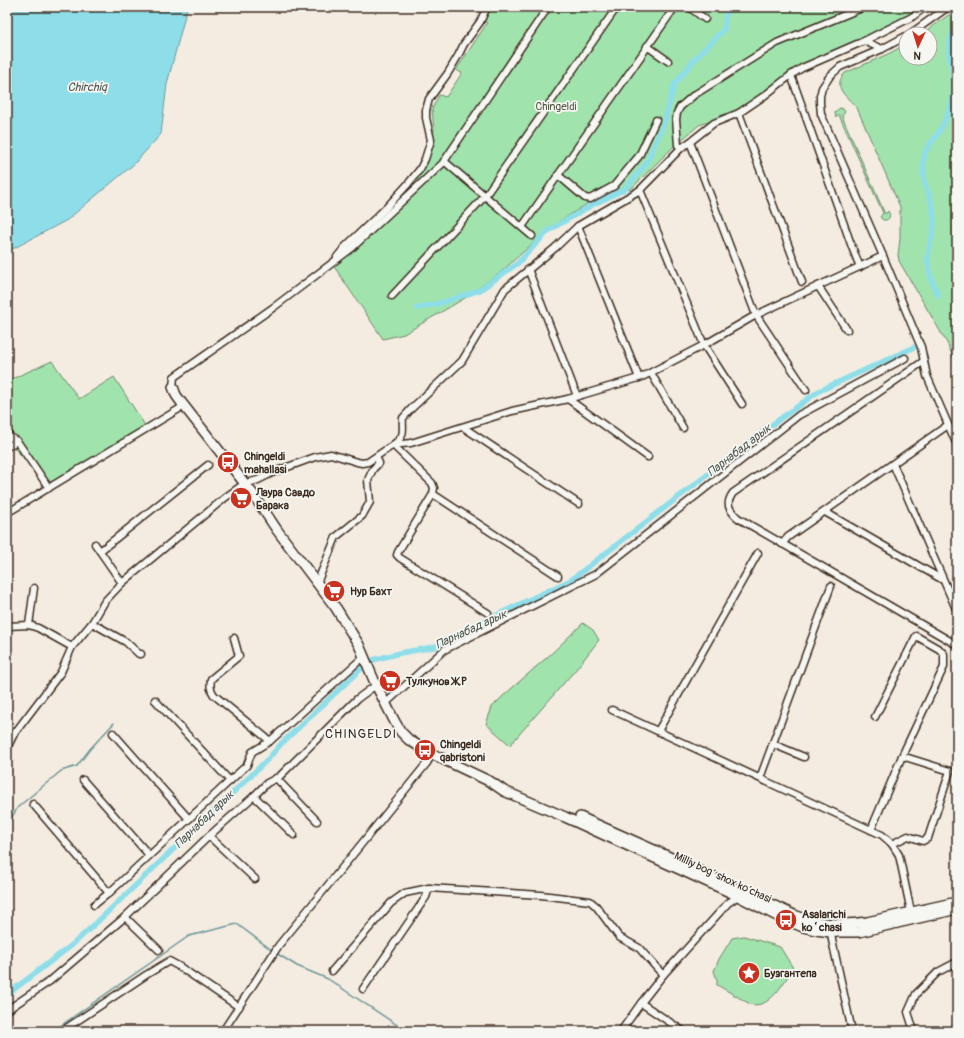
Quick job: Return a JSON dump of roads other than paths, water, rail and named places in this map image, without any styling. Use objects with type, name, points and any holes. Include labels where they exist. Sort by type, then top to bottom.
[{"type":"main road","name":"Milliy bog‘ shox ko‘chasi","points":[[173,387],[178,398],[253,494],[277,530],[336,608],[356,640],[385,704],[404,736],[429,752],[491,782],[504,791],[661,857],[737,892],[807,920],[831,925],[854,924],[957,902]]},
{"type":"main road","name":"Milliy bog‘ shox ko‘chasi","points":[[737,892],[792,923],[810,929],[831,932],[869,930],[957,909]]},
{"type":"street","points":[[329,266],[346,246],[386,208],[420,169],[431,140],[426,118],[426,110],[430,99],[448,73],[464,44],[480,22],[487,7]]},
{"type":"street","points":[[173,387],[174,377],[274,307],[352,248],[444,161],[548,7]]},
{"type":"street","points":[[392,296],[485,196],[617,7]]},
{"type":"street","points":[[522,227],[675,7]]},
{"type":"street","points":[[690,7],[705,19]]},
{"type":"street","points":[[681,148],[678,145],[676,119],[680,107],[694,96],[777,43],[864,7]]},
{"type":"street","points":[[7,748],[14,734],[61,672],[72,647],[92,623],[105,601],[122,583],[226,497],[244,484],[258,480],[274,472],[315,457],[331,454],[362,463],[368,462],[376,457],[393,445],[402,436],[403,418],[462,361],[505,289],[555,248],[578,226],[640,190],[681,148],[714,123],[739,114],[802,68],[864,41],[912,17],[925,7]]},
{"type":"street","points":[[921,26],[948,7]]},
{"type":"street","points":[[898,40],[840,67],[830,76],[822,88],[820,96],[821,114],[921,347],[927,376],[957,445]]},
{"type":"street","points":[[864,41],[882,49]]},
{"type":"street","points":[[647,46],[668,61]]},
{"type":"street","points":[[791,75],[852,248],[860,266]]},
{"type":"street","points":[[739,114],[802,282]]},
{"type":"street","points":[[558,175],[587,199],[590,199],[614,186],[639,156],[656,120]]},
{"type":"street","points":[[690,142],[756,315],[806,390]]},
{"type":"street","points":[[444,161],[532,236]]},
{"type":"street","points":[[640,190],[704,346],[742,404]]},
{"type":"street","points":[[578,226],[639,378]]},
{"type":"street","points":[[393,445],[411,443],[512,411],[568,399],[639,378],[704,346],[756,315],[883,256]]},
{"type":"street","points":[[528,269],[577,396]]},
{"type":"street","points":[[818,286],[847,330]]},
{"type":"street","points":[[385,704],[444,650],[596,574],[799,415],[905,358]]},
{"type":"street","points":[[924,361],[733,493],[729,498],[728,505],[738,518],[957,645]]},
{"type":"street","points":[[651,373],[683,428]]},
{"type":"street","points":[[568,399],[648,457]]},
{"type":"street","points":[[7,513],[184,406]]},
{"type":"street","points":[[782,544],[788,537],[948,425]]},
{"type":"street","points":[[463,426],[579,504]]},
{"type":"street","points":[[7,432],[10,437],[17,441],[49,488]]},
{"type":"street","points":[[7,447],[17,441]]},
{"type":"street","points":[[393,445],[432,482],[434,488],[433,494],[397,555],[488,613]]},
{"type":"street","points":[[317,583],[336,537],[362,516],[370,502],[368,480],[373,469],[378,463],[376,457]]},
{"type":"street","points":[[893,464],[957,611]]},
{"type":"street","points":[[100,551],[208,465]]},
{"type":"street","points":[[433,494],[558,576]]},
{"type":"street","points":[[825,512],[943,580]]},
{"type":"street","points":[[95,544],[122,583]]},
{"type":"street","points":[[658,732],[758,553]]},
{"type":"street","points":[[760,778],[831,586]]},
{"type":"street","points":[[29,625],[34,588]]},
{"type":"street","points":[[92,623],[126,642],[139,654],[142,654]]},
{"type":"street","points":[[7,626],[29,625],[38,628],[72,647]]},
{"type":"street","points":[[871,830],[902,756],[944,666],[944,654],[939,649],[916,636],[875,718]]},
{"type":"street","points":[[234,638],[240,656],[211,679],[210,690],[214,695],[270,741]]},
{"type":"street","points":[[94,905],[109,893],[247,765],[252,752],[270,741],[364,657]]},
{"type":"street","points":[[7,1011],[50,981],[125,917],[209,836],[267,783],[279,777],[357,699],[376,685]]},
{"type":"street","points":[[155,700],[230,781]]},
{"type":"street","points":[[612,710],[882,835],[897,851],[910,912]]},
{"type":"street","points":[[113,733],[189,819]]},
{"type":"street","points":[[773,744],[804,757]]},
{"type":"street","points":[[223,1031],[273,953],[427,763],[429,752]]},
{"type":"street","points":[[892,844],[908,836],[923,841],[928,838],[950,770],[902,756]]},
{"type":"street","points":[[276,778],[318,821]]},
{"type":"street","points":[[83,780],[149,855]]},
{"type":"street","points":[[254,796],[294,834]]},
{"type":"street","points":[[33,804],[109,893]]},
{"type":"street","points":[[209,836],[255,879]]},
{"type":"street","points":[[332,971],[391,903],[405,893],[429,888],[542,895],[590,901],[596,906],[619,937],[639,948],[663,975]]},
{"type":"street","points":[[363,989],[426,897],[429,888]]},
{"type":"street","points":[[621,1031],[663,975],[728,903],[734,899],[737,892]]},
{"type":"street","points":[[125,917],[159,950]]},
{"type":"street","points":[[831,932],[852,1031]]},
{"type":"street","points":[[62,1031],[169,961],[239,1006]]},
{"type":"street","points":[[914,1031],[908,1012],[916,994],[938,972],[957,962]]},
{"type":"street","points":[[641,1003],[683,1031]]},
{"type":"water","name":"Chirchiq","points":[[7,7],[188,7],[167,84],[161,134],[134,164],[67,220],[7,252]]},
{"type":"waterway","points":[[417,308],[441,303],[480,290],[518,263],[548,231],[592,205],[625,189],[646,164],[664,123],[674,85],[694,60],[724,29],[727,7]]},
{"type":"waterway","name":"Парнабад арык","points":[[938,295],[932,281],[928,265],[928,254],[934,225],[934,217],[925,184],[923,164],[925,153],[943,125],[952,101],[954,82],[949,57],[949,47],[957,24]]},
{"type":"waterway","name":"Парнабад арык","points":[[7,996],[72,945],[95,924],[364,666],[373,660],[400,653],[434,647],[482,622],[571,580],[777,421],[819,391],[915,347]]},
{"type":"waterway","points":[[7,825],[18,807],[61,771],[77,766],[90,749],[114,723]]},
{"type":"waterway","points":[[53,1031],[189,936],[237,924],[273,951]]},
{"type":"waterway","points":[[276,953],[297,966],[328,979],[406,1031]]},
{"type":"place","name":"Chingeldi mahallasi","points":[[228,462]]},
{"type":"place","name":"Лаура Савдо Барака","points":[[241,498]]},
{"type":"place","name":"Нур Бахт","points":[[334,591]]},
{"type":"place","name":"Тулкунов Ж.Р","points":[[390,681]]},
{"type":"place","name":"Chingeldi qabristoni","points":[[425,750]]},
{"type":"place","name":"Asalarichi koʻchasi","points":[[786,920]]},
{"type":"place","name":"Бузгантепа","points":[[749,973]]},
{"type":"district","name":"CHINGELDI","points":[[361,733]]},
{"type":"park label","name":"Chingeldi","points":[[556,106]]}]
